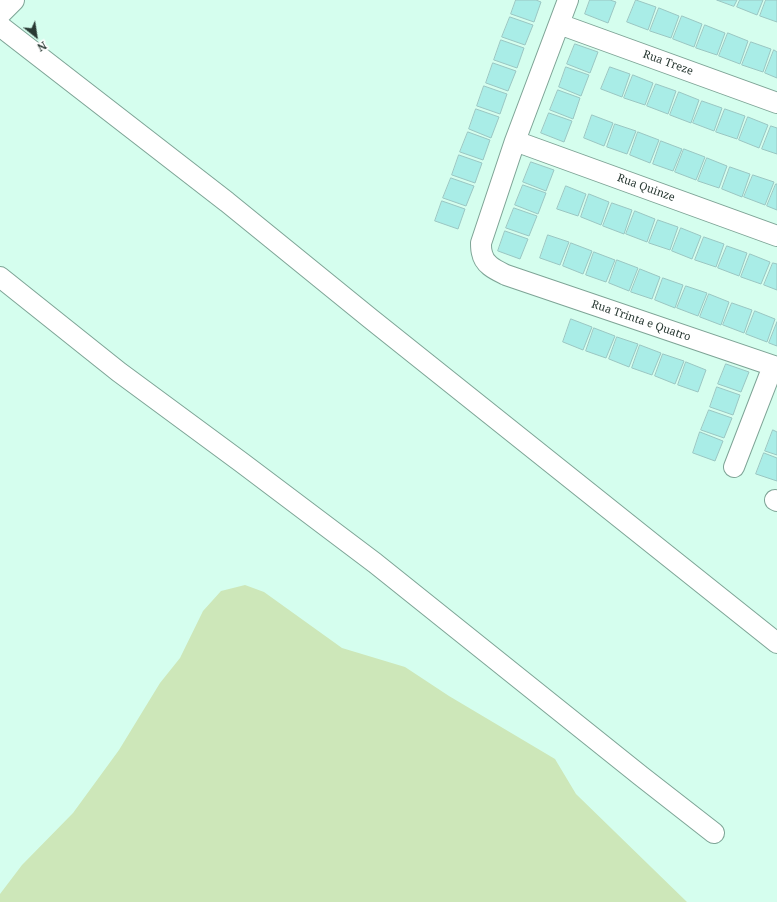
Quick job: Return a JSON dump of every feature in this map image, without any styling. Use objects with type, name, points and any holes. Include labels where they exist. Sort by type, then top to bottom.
[{"type":"main road","points":[[0,13],[13,0]]},
{"type":"street","name":"Rua Trinta e Quatro","points":[[568,0],[515,141],[481,242],[482,253],[486,261],[492,268],[506,275],[775,367]]},
{"type":"street","name":"Rua Treze","points":[[559,24],[777,103]]},
{"type":"street","points":[[0,26],[227,202],[777,643]]},
{"type":"street","name":"Rua Quinze","points":[[515,141],[777,236]]},
{"type":"street","points":[[0,277],[119,372],[375,563],[714,833]]},
{"type":"street","points":[[734,467],[775,367]]},
{"type":"green space","points":[[245,585],[264,592],[342,648],[405,667],[449,696],[555,759],[576,794],[687,902],[0,902],[0,894],[22,865],[73,813],[119,750],[160,683],[180,658],[203,611],[221,591]]},
{"type":"building","points":[[516,0],[536,0],[541,2],[534,22],[511,14]]},
{"type":"building","points":[[590,0],[610,0],[616,2],[608,23],[585,14]]},
{"type":"building","points":[[636,0],[656,7],[648,30],[627,22]]},
{"type":"building","points":[[717,0],[737,0],[734,6]]},
{"type":"building","points":[[740,0],[763,0],[757,15],[737,7]]},
{"type":"building","points":[[766,0],[777,0],[777,22],[760,16]]},
{"type":"building","points":[[659,8],[679,16],[671,38],[650,31]]},
{"type":"building","points":[[682,16],[702,24],[694,47],[673,39]]},
{"type":"building","points":[[510,17],[533,25],[525,45],[502,37]]},
{"type":"building","points":[[705,25],[725,33],[717,55],[696,48]]},
{"type":"building","points":[[728,33],[748,41],[740,64],[719,56]]},
{"type":"building","points":[[501,40],[524,48],[517,68],[494,60]]},
{"type":"building","points":[[751,42],[771,49],[763,72],[742,65]]},
{"type":"building","points":[[575,44],[598,52],[590,73],[567,64]]},
{"type":"building","points":[[774,50],[777,52],[777,78],[765,73]]},
{"type":"building","points":[[493,63],[516,71],[508,91],[486,83]]},
{"type":"building","points":[[566,67],[589,75],[581,96],[559,87]]},
{"type":"building","points":[[610,67],[630,74],[622,97],[601,89]]},
{"type":"building","points":[[633,75],[653,83],[645,105],[624,98]]},
{"type":"building","points":[[656,84],[676,91],[668,114],[647,106]]},
{"type":"building","points":[[484,86],[507,94],[500,114],[477,106]]},
{"type":"building","points":[[558,90],[580,98],[573,119],[550,110]]},
{"type":"building","points":[[679,92],[699,100],[691,123],[670,115]]},
{"type":"building","points":[[702,101],[722,108],[714,131],[693,123]]},
{"type":"building","points":[[476,109],[499,117],[491,138],[469,129]]},
{"type":"building","points":[[725,109],[745,116],[737,139],[716,132]]},
{"type":"building","points":[[549,113],[572,121],[564,142],[541,133]]},
{"type":"building","points":[[592,115],[613,123],[604,146],[584,138]]},
{"type":"building","points":[[748,117],[768,125],[759,148],[739,140]]},
{"type":"building","points":[[615,124],[636,131],[627,154],[607,147]]},
{"type":"building","points":[[771,126],[777,128],[777,154],[762,149]]},
{"type":"building","points":[[468,132],[490,140],[483,160],[460,152]]},
{"type":"building","points":[[638,132],[659,140],[650,163],[630,155]]},
{"type":"building","points":[[661,141],[682,149],[673,171],[653,164]]},
{"type":"building","points":[[684,149],[705,157],[696,180],[675,172]]},
{"type":"building","points":[[459,155],[482,163],[475,183],[452,175]]},
{"type":"building","points":[[707,158],[727,166],[719,188],[698,181]]},
{"type":"building","points":[[531,162],[554,170],[546,191],[523,182]]},
{"type":"building","points":[[730,167],[750,174],[742,197],[722,189]]},
{"type":"building","points":[[753,175],[774,182],[765,205],[744,197]]},
{"type":"building","points":[[451,178],[474,186],[466,206],[443,198]]},
{"type":"building","points":[[777,184],[777,210],[767,206]]},
{"type":"building","points":[[523,185],[546,193],[538,214],[515,205]]},
{"type":"building","points":[[566,186],[586,194],[578,216],[557,209]]},
{"type":"building","points":[[589,194],[609,202],[601,225],[581,217]]},
{"type":"building","points":[[442,201],[465,209],[458,229],[435,221]]},
{"type":"building","points":[[612,203],[632,210],[624,234],[603,226]]},
{"type":"building","points":[[514,208],[537,216],[529,236],[506,228]]},
{"type":"building","points":[[635,211],[655,219],[647,242],[626,234]]},
{"type":"building","points":[[658,220],[678,227],[670,250],[649,243]]},
{"type":"building","points":[[681,228],[701,236],[692,259],[672,251]]},
{"type":"building","points":[[505,231],[528,239],[520,259],[498,251]]},
{"type":"building","points":[[548,235],[569,242],[560,265],[540,258]]},
{"type":"building","points":[[704,237],[724,244],[716,267],[695,260]]},
{"type":"building","points":[[571,243],[592,251],[583,274],[563,266]]},
{"type":"building","points":[[727,246],[747,253],[739,276],[718,268]]},
{"type":"building","points":[[594,252],[615,260],[606,282],[586,275]]},
{"type":"building","points":[[750,254],[770,262],[761,284],[741,277]]},
{"type":"building","points":[[617,260],[638,268],[629,291],[609,283]]},
{"type":"building","points":[[773,263],[777,264],[777,290],[764,285]]},
{"type":"building","points":[[640,269],[660,277],[652,299],[631,292]]},
{"type":"building","points":[[663,278],[683,285],[675,308],[655,300]]},
{"type":"building","points":[[686,286],[707,293],[698,316],[677,308]]},
{"type":"building","points":[[709,294],[729,302],[721,325],[700,317]]},
{"type":"building","points":[[732,303],[752,310],[744,333],[723,325]]},
{"type":"building","points":[[755,311],[775,319],[767,342],[746,334]]},
{"type":"building","points":[[571,319],[592,327],[583,350],[563,342]]},
{"type":"building","points":[[777,322],[777,346],[769,343]]},
{"type":"building","points":[[594,328],[615,336],[606,358],[586,351]]},
{"type":"building","points":[[617,337],[638,344],[629,367],[609,359]]},
{"type":"building","points":[[640,345],[661,353],[652,375],[632,368]]},
{"type":"building","points":[[663,354],[684,361],[675,384],[655,376]]},
{"type":"building","points":[[686,362],[706,370],[698,392],[678,385]]},
{"type":"building","points":[[726,364],[749,372],[741,392],[718,384]]},
{"type":"building","points":[[717,387],[740,395],[733,415],[710,407]]},
{"type":"building","points":[[709,410],[732,418],[724,438],[701,430]]},
{"type":"building","points":[[773,430],[777,432],[777,455],[765,451]]},
{"type":"building","points":[[700,432],[723,441],[715,461],[693,453]]},
{"type":"building","points":[[764,453],[777,458],[777,481],[756,474]]}]
